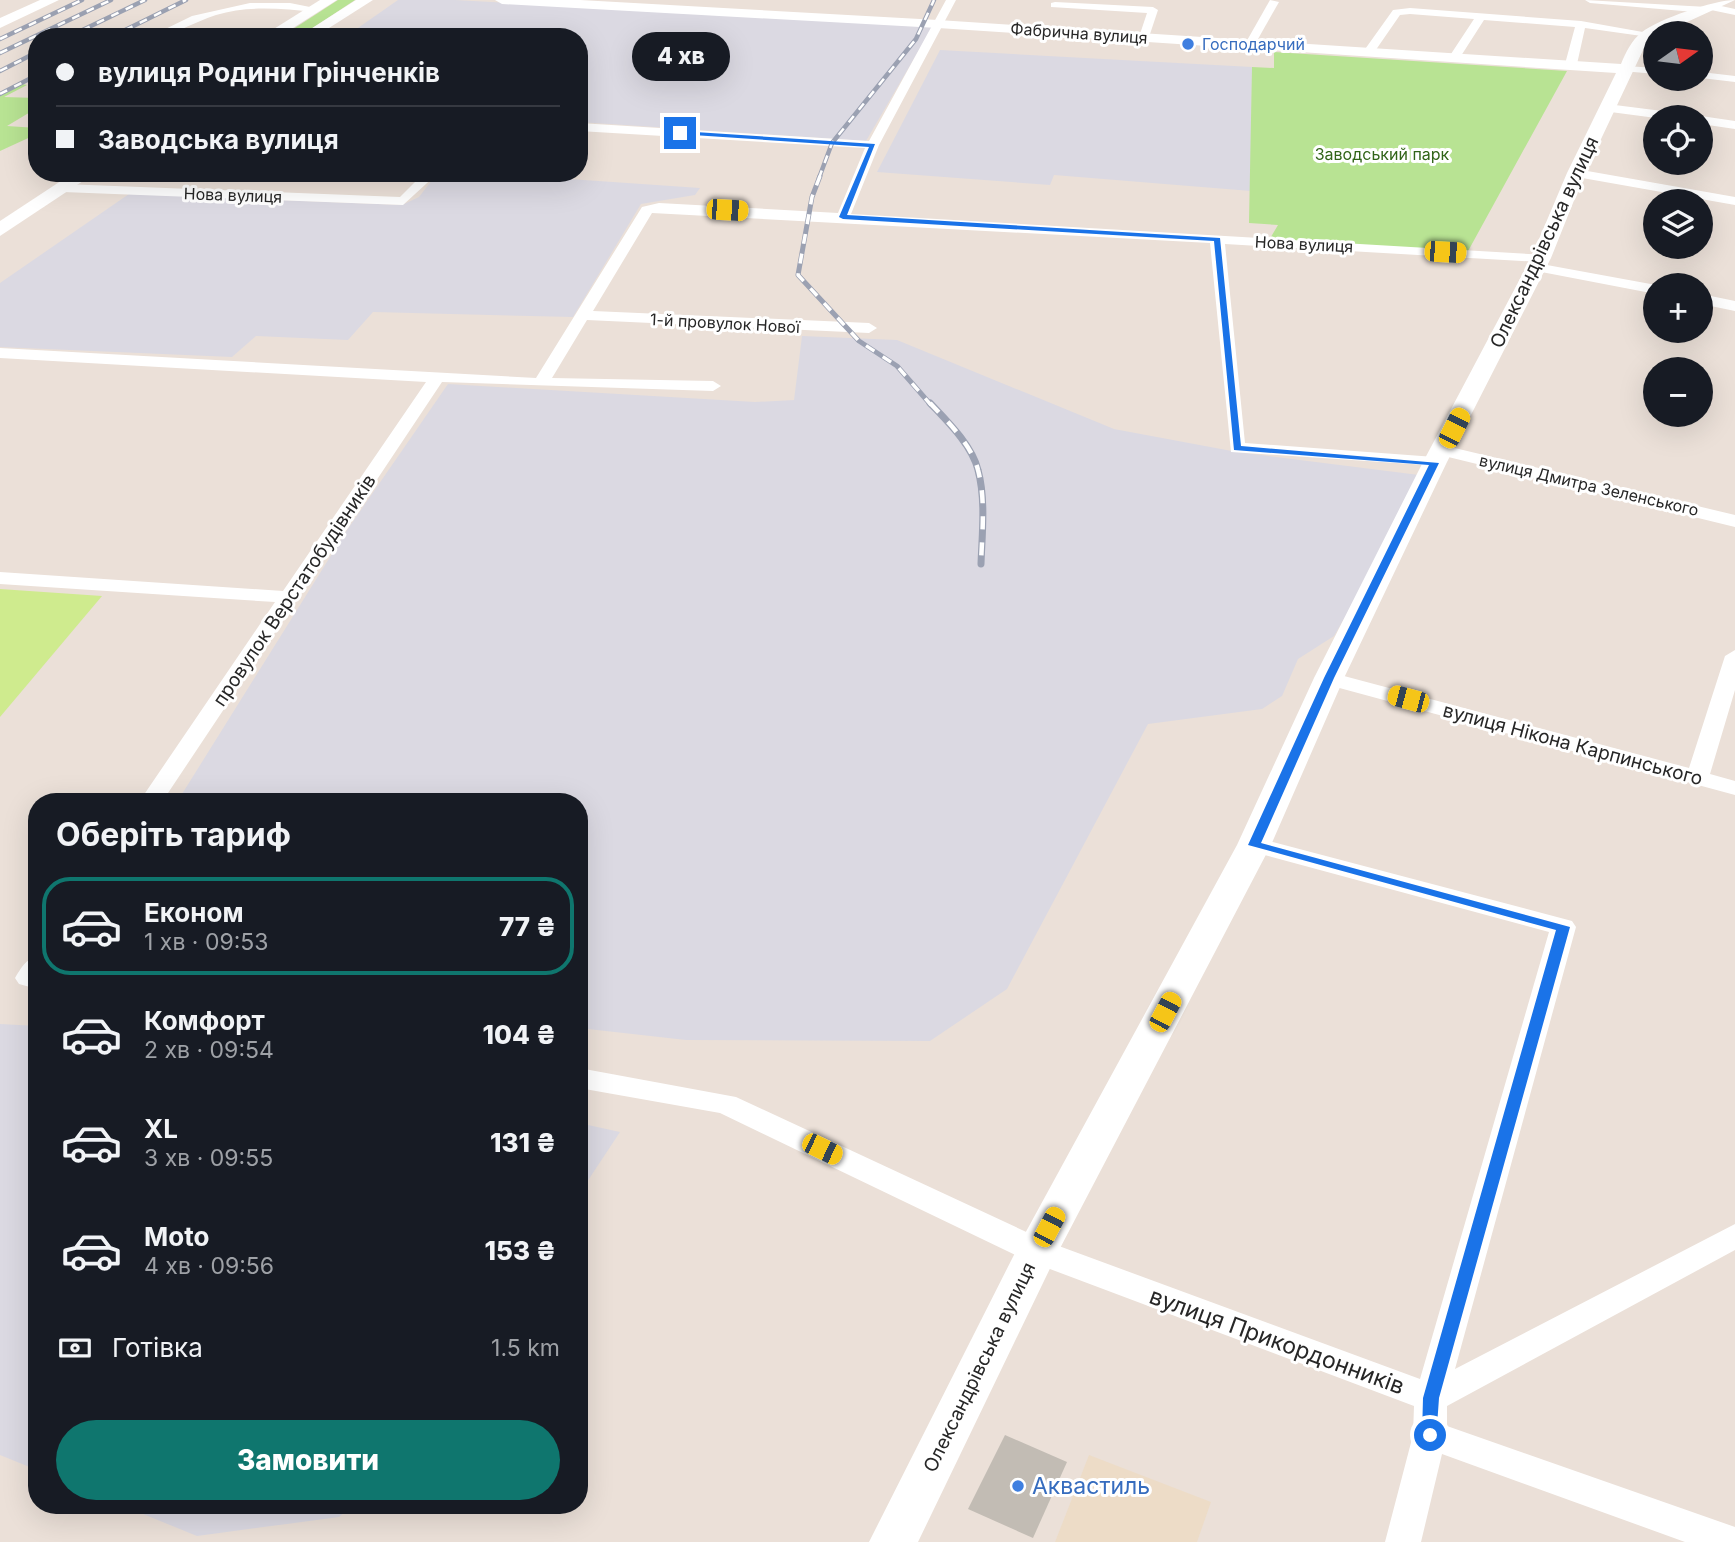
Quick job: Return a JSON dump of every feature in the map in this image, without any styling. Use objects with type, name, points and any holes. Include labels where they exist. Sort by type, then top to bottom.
[{"type":"main road","points":[[0,24],[52,0]]},
{"type":"main road","points":[[283,28],[330,0]]},
{"type":"main road","points":[[321,28],[366,0]]},
{"type":"main road","name":"Фабрична вулиця","points":[[502,0],[937,24],[1626,69]]},
{"type":"main road","points":[[1679,21],[1729,0]]},
{"type":"main road","name":"Олександрівська вулиця","points":[[893,1542],[1037,1251],[1254,845],[1329,678],[1438,456],[1538,262],[1607,107],[1637,46],[1643,40]]},
{"type":"main road","points":[[0,230],[72,182]]},
{"type":"street","points":[[843,217],[873,145],[951,0]]},
{"type":"street","points":[[1590,0],[1735,12]]},
{"type":"street","points":[[1250,44],[1274,2]]},
{"type":"street","points":[[174,28],[209,11],[228,7],[259,5],[315,9]]},
{"type":"street","points":[[1055,5],[1153,10],[1144,37]]},
{"type":"street","points":[[1369,52],[1397,12],[1581,24],[1643,33]]},
{"type":"street","points":[[1455,57],[1481,17]]},
{"type":"street","points":[[1571,64],[1581,24]]},
{"type":"street","name":"Фабрична вулиця","points":[[1626,69],[1643,70]]},
{"type":"street","points":[[1713,76],[1735,79]]},
{"type":"street","points":[[1607,107],[1643,112]]},
{"type":"street","points":[[1713,122],[1735,125]]},
{"type":"street","points":[[588,128],[873,145]]},
{"type":"street","points":[[1576,173],[1735,201]]},
{"type":"street","name":"Нова вулиця","points":[[63,188],[403,201],[423,182]]},
{"type":"street","name":"Нова вулиця","points":[[582,315],[647,210],[672,207],[1217,239],[1538,262],[1643,287]]},
{"type":"street","name":"вулиця Дмитра Зеленського","points":[[1217,239],[1237,448],[1438,456],[1735,521]]},
{"type":"street","points":[[1713,301],[1735,306]]},
{"type":"street","points":[[541,383],[582,315]]},
{"type":"street","name":"1-й провулок Нової","points":[[582,315],[869,328]]},
{"type":"street","points":[[0,353],[541,383],[713,386]]},
{"type":"street","name":"провулок Верстатобудівників","points":[[156,793],[437,378]]},
{"type":"street","points":[[0,578],[291,597]]},
{"type":"street","points":[[1697,778],[1735,656]]},
{"type":"street","name":"вулиця Нікона Карпинського","points":[[1329,678],[1735,788]]},
{"type":"street","points":[[1254,845],[1563,927],[1431,1398],[1430,1435],[1403,1542]]},
{"type":"street","points":[[588,1080],[726,1104],[1037,1251]]},
{"type":"street","points":[[1431,1398],[1735,1236]]},
{"type":"street","name":"вулиця Прикордонників","points":[[1037,1251],[1431,1398]]},
{"type":"street","points":[[1430,1435],[1731,1542]]},
{"type":"shaded area","points":[[398,0],[455,0],[933,26],[866,141],[588,123],[588,28],[358,28]]},
{"type":"shaded area","points":[[940,50],[1252,67],[1251,191],[1054,175],[1050,185],[877,172]]},
{"type":"shaded area","points":[[588,180],[700,188],[695,195],[641,204],[573,317],[373,312],[348,340],[256,336],[232,357],[0,347],[0,283],[129,194],[402,205],[419,197],[431,182]]},
{"type":"shaded area","points":[[802,336],[897,340],[1114,429],[1237,452],[1427,476],[1334,636],[1298,659],[1282,696],[1262,709],[1148,724],[1007,989],[930,1041],[686,1040],[588,1029],[588,793],[183,793],[345,533],[448,384],[755,402],[794,400]]},
{"type":"shaded area","points":[[0,1024],[28,1026],[28,1466],[0,1455]]},
{"type":"shaded area","points":[[588,1125],[620,1132],[588,1180]]},
{"type":"shaded area","points":[[1089,1455],[1211,1502],[1197,1542],[1055,1542]]},
{"type":"shaded area","points":[[143,1514],[342,1514],[339,1517],[197,1536]]},
{"type":"green space","points":[[338,0],[355,0],[313,28],[295,28]]},
{"type":"green space","name":"Заводський парк","points":[[1274,52],[1567,71],[1467,253],[1268,242],[1278,225],[1249,223],[1252,67],[1274,68]]},
{"type":"green space","points":[[22,84],[27,85],[4,97],[28,98],[28,113],[7,126],[28,127],[28,138],[0,151],[0,95]]},
{"type":"green space","points":[[0,589],[102,596],[0,717]]},
{"type":"building","name":"Аквастиль","points":[[1005,1435],[1067,1462],[1033,1538],[968,1509]]},
{"type":"railway","points":[[0,39],[82,0]]},
{"type":"railway","points":[[52,28],[111,0]]},
{"type":"railway","points":[[87,28],[145,0]]},
{"type":"railway","points":[[129,28],[186,0]]},
{"type":"railway","points":[[819,178],[832,143],[916,39],[934,0]]},
{"type":"railway","points":[[0,53],[28,40]]},
{"type":"railway","points":[[0,71],[28,57]]},
{"type":"railway","points":[[0,94],[28,80]]},
{"type":"railway","points":[[820,176],[812,197],[798,275],[859,341],[897,366],[931,405]]},
{"type":"railway","points":[[930,403],[965,443],[978,470],[983,505],[981,564]]},
{"type":"place","name":"Господарчий","points":[[1188,44]]},
{"type":"place","name":"Аквастиль","points":[[1018,1486]]},
{"type":"route","points":[[680,133],[873,145],[843,217],[1217,239],[1237,448],[1435,463],[1329,678],[1254,845],[1563,927],[1431,1398],[1430,1435]]}]
